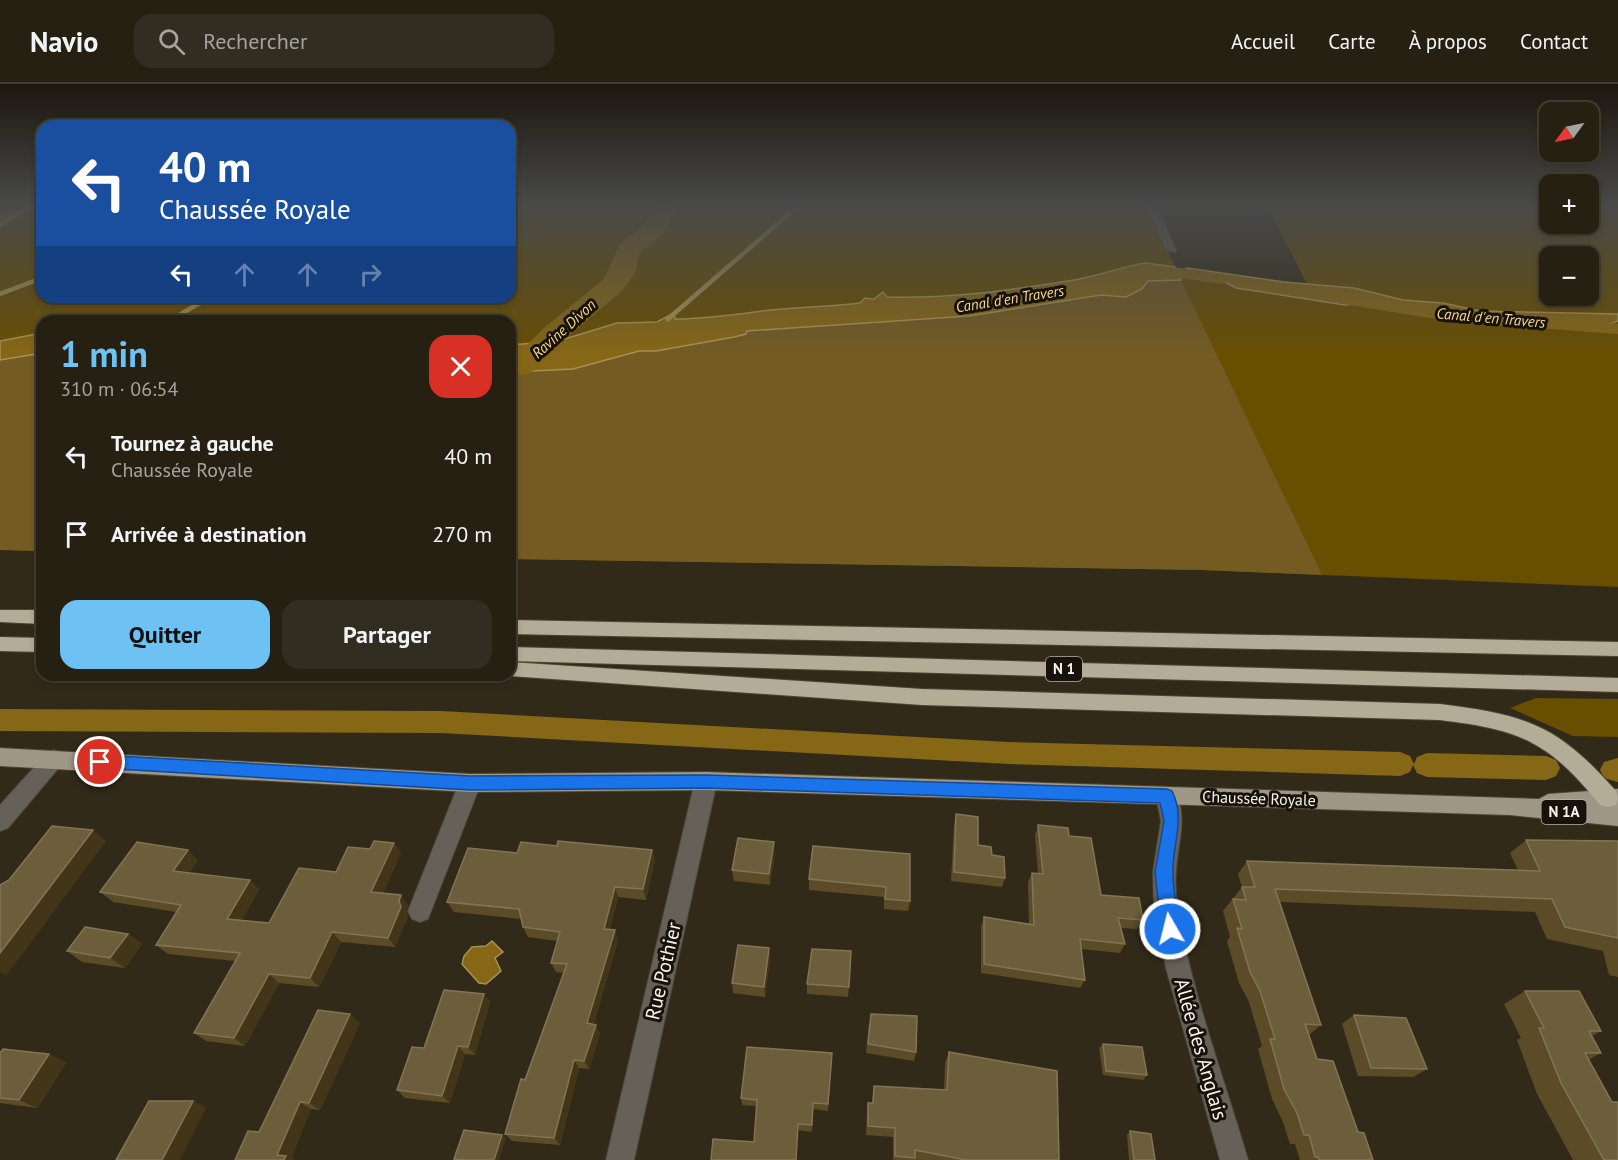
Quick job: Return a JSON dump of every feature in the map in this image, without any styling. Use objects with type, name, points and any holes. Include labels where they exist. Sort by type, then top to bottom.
[{"type":"highway","points":[[0,616],[36,617]]},
{"type":"highway","name":"N 1","points":[[516,627],[1618,649]]},
{"type":"highway","points":[[0,644],[36,645]]},
{"type":"highway","name":"N 1","points":[[516,654],[1618,685]]},
{"type":"highway","points":[[516,669],[922,697],[1440,712],[1497,719],[1532,730],[1566,750],[1616,805]]},
{"type":"main road","name":"Chaussée Royale","points":[[0,757],[470,783],[706,782],[1510,806],[1616,805]]},
{"type":"street","points":[[0,821],[54,759]]},
{"type":"street","name":"Rue Pothier","points":[[620,1160],[706,782]]},
{"type":"street","points":[[420,911],[470,783]]},
{"type":"street","name":"Allée des Anglais","points":[[1167,796],[1172,821],[1164,872],[1166,910],[1178,968],[1233,1160]]},
{"type":"shaded area","points":[[0,255],[36,255],[36,303],[516,303],[516,255],[1170,255],[1175,267],[1307,284],[1292,255],[1539,255],[1539,306],[1599,306],[1599,255],[1618,255],[1618,587],[1202,570],[516,559],[516,315],[36,315],[36,551],[0,550]]},
{"type":"shaded area","points":[[1181,280],[1322,575],[1202,570],[516,559],[516,372],[573,369],[639,351],[656,351],[734,337],[746,334],[746,331],[969,316],[1101,295],[1126,297],[1142,289],[1148,281]]},
{"type":"shaded area","points":[[36,354],[36,551],[0,550],[0,360]]},
{"type":"shaded area","points":[[1536,698],[1618,699],[1618,737],[1573,736],[1510,708]]},
{"type":"water","points":[[1145,263],[1175,267],[1181,280],[1148,281],[1142,289],[1126,297],[1101,295],[969,316],[747,331],[746,334],[734,337],[656,351],[639,351],[573,369],[516,372],[516,344],[558,341],[617,323],[657,322],[674,313],[675,319],[697,318],[860,303],[865,298],[874,299],[883,292],[887,297],[934,297],[981,293],[1074,280]]},
{"type":"water","points":[[1187,268],[1284,282],[1354,288],[1403,300],[1443,303],[1480,311],[1618,314],[1618,321],[1602,327],[1558,322],[1530,324],[1392,311],[1367,303],[1345,305],[1236,288],[1223,281],[1194,278]]},
{"type":"water","points":[[36,334],[36,354],[0,360],[0,341]]},
{"type":"water","points":[[492,941],[503,952],[495,958],[501,971],[486,984],[479,983],[462,964],[464,956],[472,947],[486,946]]},
{"type":"building","points":[[956,814],[978,817],[978,845],[991,847],[992,855],[1004,857],[1005,878],[954,872]]},
{"type":"building","points":[[1038,825],[1068,828],[1069,836],[1091,838],[1101,895],[1139,898],[1143,920],[1118,918],[1125,944],[1080,939],[1085,980],[984,964],[984,917],[1034,925],[1032,873],[1043,874]]},
{"type":"building","points":[[52,826],[93,830],[0,953],[0,885],[9,880]]},
{"type":"building","points":[[738,838],[774,842],[769,874],[732,870]]},
{"type":"building","points":[[1526,840],[1618,841],[1618,938],[1565,927],[1552,899],[1275,889],[1321,1025],[1305,1024],[1317,1059],[1333,1061],[1358,1132],[1364,1133],[1373,1160],[1319,1160],[1315,1157],[1309,1135],[1304,1135],[1297,1113],[1284,1089],[1270,1039],[1275,1039],[1260,991],[1250,972],[1237,928],[1242,929],[1233,899],[1246,900],[1242,887],[1255,887],[1247,861],[1540,871]]},
{"type":"building","points":[[374,841],[394,843],[371,892],[401,895],[399,901],[401,907],[388,938],[332,932],[310,978],[269,974],[234,1038],[194,1033],[240,953],[156,945],[181,905],[100,892],[137,842],[188,850],[173,871],[250,880],[227,919],[269,923],[299,868],[336,872],[348,847],[370,849]]},
{"type":"building","points":[[558,841],[652,850],[643,889],[615,887],[604,929],[615,930],[587,1023],[596,1025],[584,1061],[574,1060],[554,1138],[505,1134],[521,1079],[525,1080],[567,964],[551,963],[560,932],[523,927],[519,909],[447,902],[468,848],[517,853],[521,842],[557,846]]},
{"type":"building","points":[[813,846],[910,854],[910,901],[885,899],[886,887],[809,879]]},
{"type":"building","points":[[85,927],[128,934],[110,958],[67,951]]},
{"type":"building","points":[[738,945],[769,948],[764,987],[732,983]]},
{"type":"building","points":[[812,949],[851,951],[849,987],[807,984]]},
{"type":"building","points":[[444,990],[484,994],[468,1047],[458,1046],[442,1096],[397,1090],[412,1047],[424,1048]]},
{"type":"building","points":[[1525,991],[1579,991],[1601,1031],[1589,1031],[1601,1053],[1585,1053],[1612,1102],[1618,1103],[1618,1160],[1604,1160],[1561,1083],[1539,1028],[1544,1028]]},
{"type":"building","points":[[318,1010],[350,1014],[309,1103],[300,1102],[277,1155],[286,1156],[284,1160],[235,1160],[248,1131],[259,1132]]},
{"type":"building","points":[[871,1014],[917,1016],[916,1052],[868,1044]]},
{"type":"building","points":[[1354,1015],[1406,1018],[1427,1069],[1371,1068]]},
{"type":"building","points":[[1103,1044],[1142,1047],[1147,1075],[1106,1071]]},
{"type":"building","points":[[747,1047],[832,1053],[828,1104],[813,1103],[812,1125],[798,1124],[796,1160],[711,1160],[713,1139],[754,1142],[757,1100],[741,1098]]},
{"type":"building","points":[[3,1049],[49,1054],[19,1100],[0,1098],[0,1053]]},
{"type":"building","points":[[949,1052],[1057,1071],[1059,1160],[966,1160],[915,1150],[915,1158],[895,1156],[895,1128],[868,1126],[868,1103],[873,1103],[874,1086],[947,1090]]},
{"type":"building","points":[[149,1101],[193,1101],[162,1160],[116,1160]]},
{"type":"building","points":[[464,1130],[502,1135],[494,1160],[454,1159]]},
{"type":"building","points":[[1130,1131],[1151,1134],[1155,1160],[1134,1160]]},
{"type":"waterway","name":"Ravine Divon","points":[[522,366],[555,333],[613,285],[622,273],[627,255]]},
{"type":"waterway","points":[[668,319],[741,255]]},
{"type":"waterway","name":"Canal d'en Travers","points":[[1147,275],[1181,273],[1223,279]]},
{"type":"waterway","points":[[0,294],[36,280]]},
{"type":"waterway","name":"Canal d'en Travers","points":[[1331,298],[1454,317],[1618,329]]},
{"type":"waterway","points":[[179,315],[200,303]]},
{"type":"waterway","points":[[0,720],[441,722],[1009,753],[1400,764]]},
{"type":"waterway","points":[[1427,765],[1546,768]]},
{"type":"route","points":[[100,762],[470,783],[706,782],[1167,796],[1172,821],[1164,872],[1166,910],[1170,929]]}]
